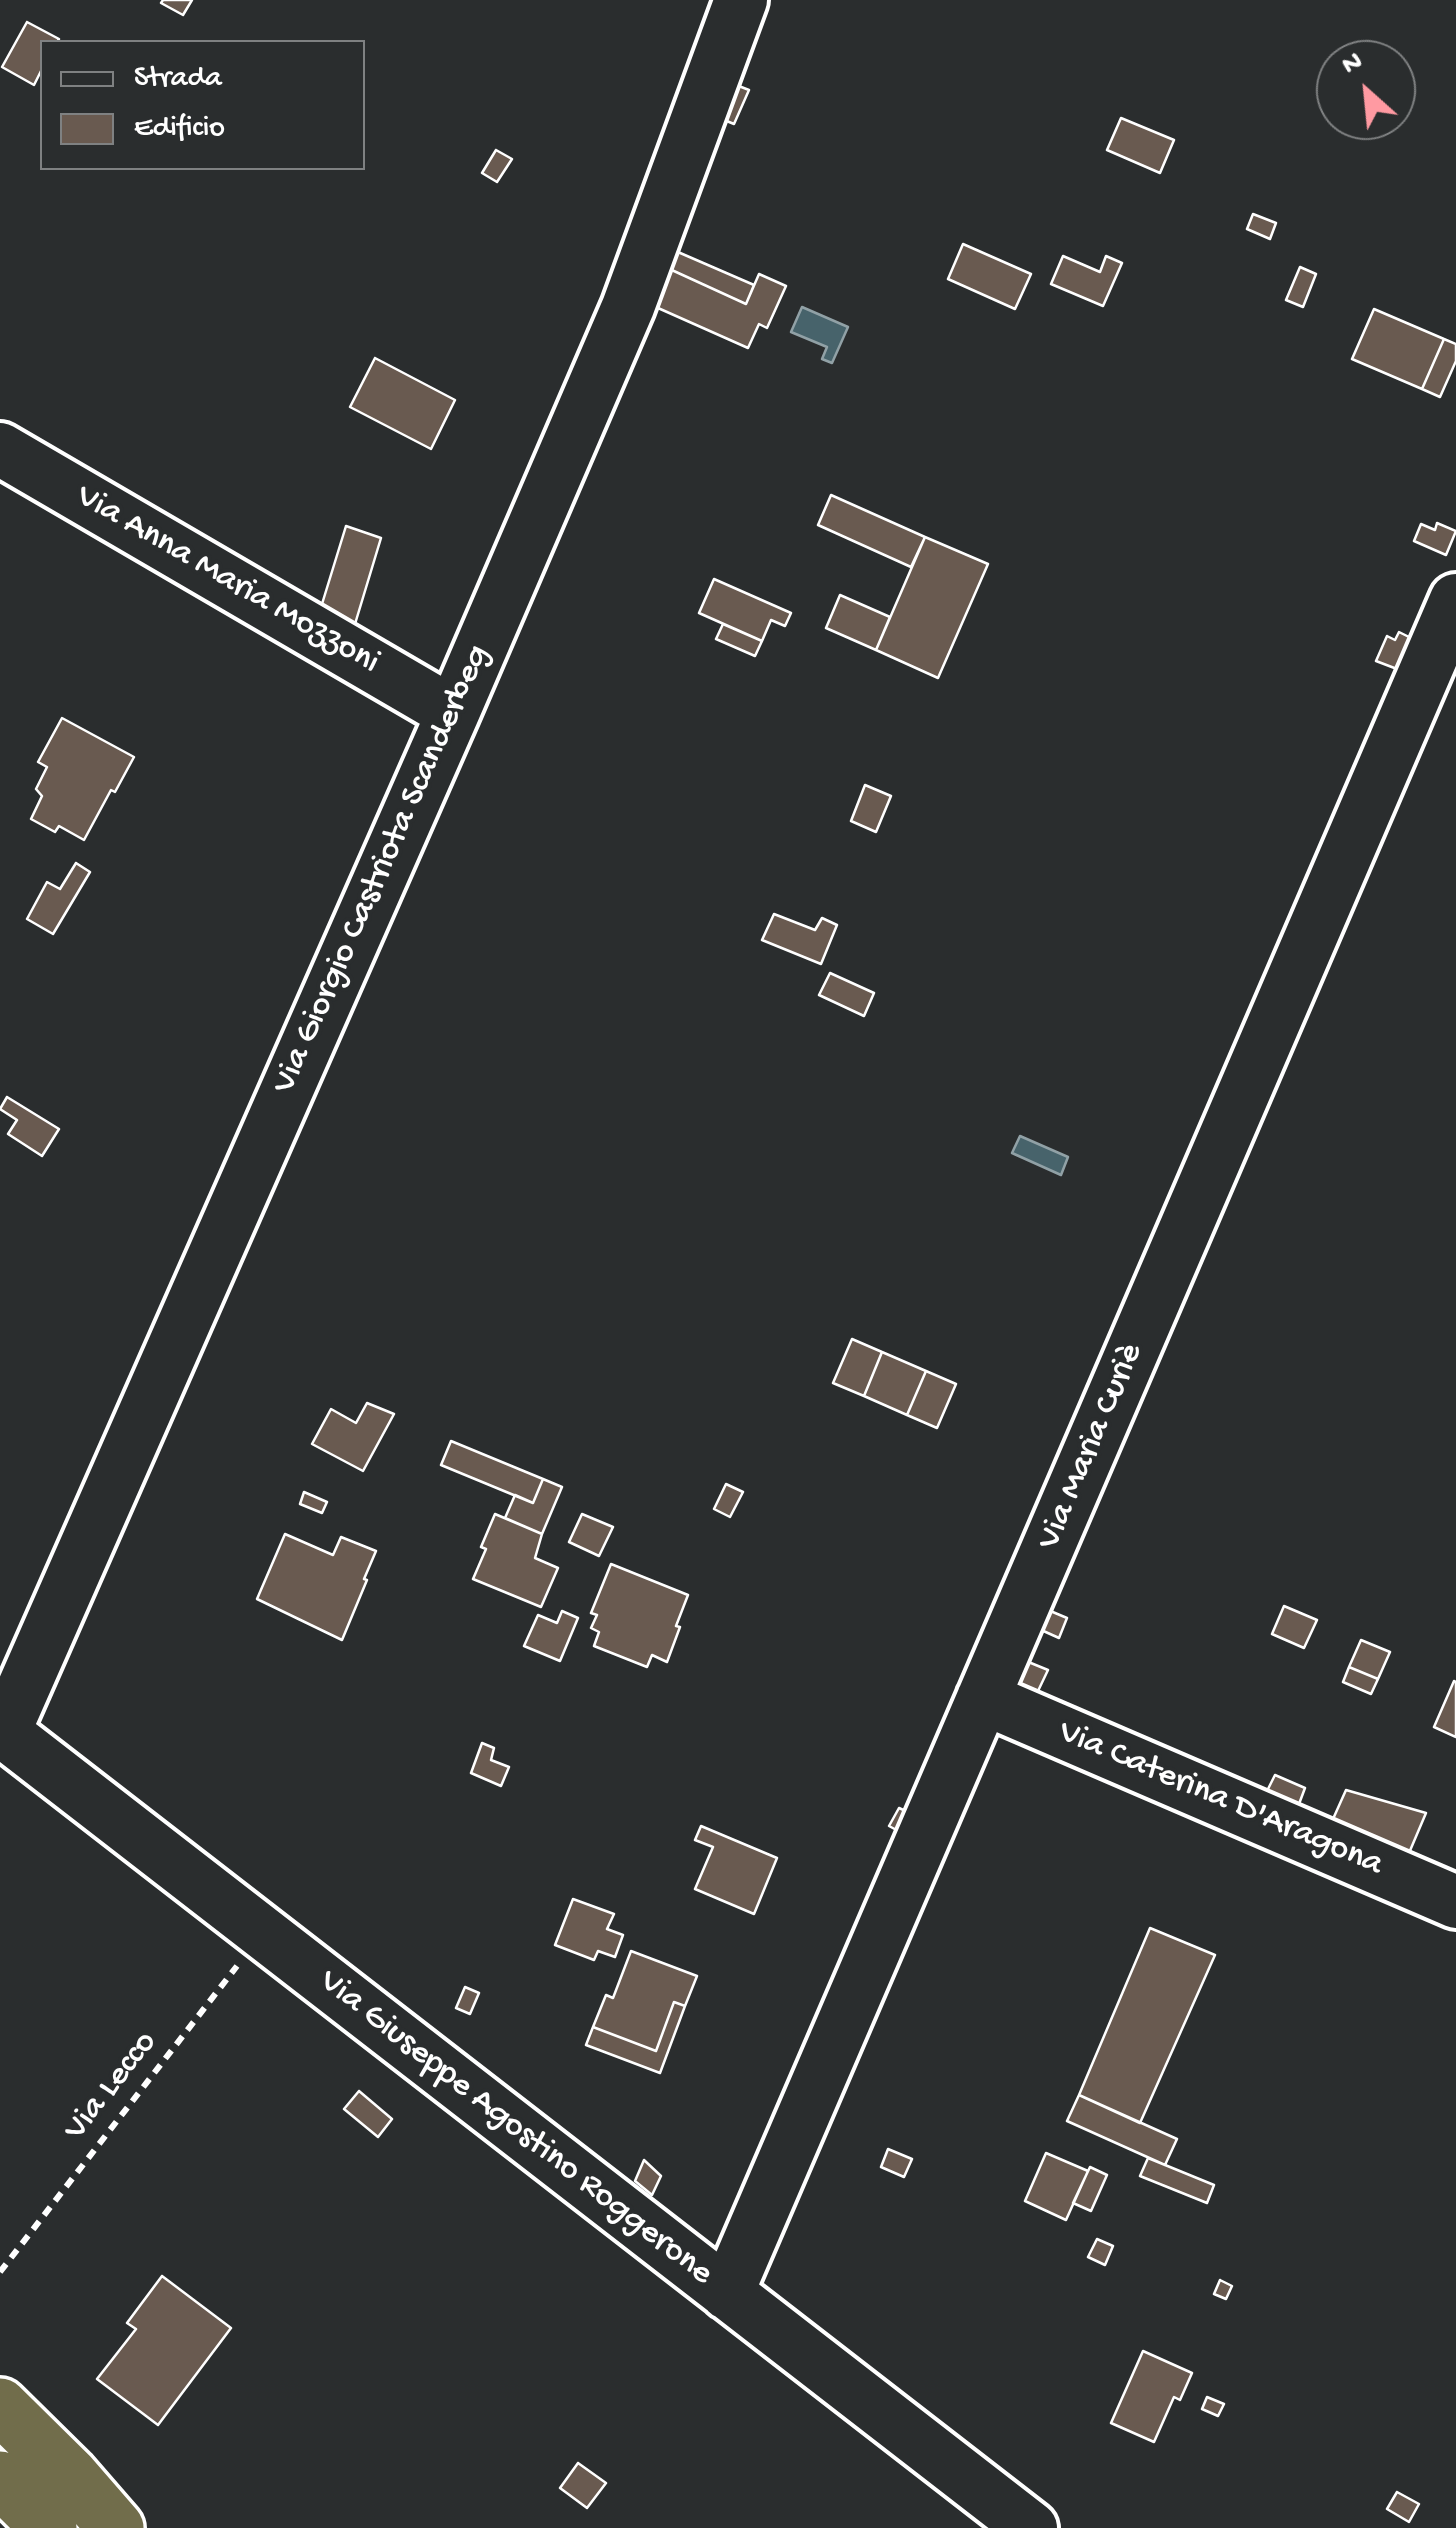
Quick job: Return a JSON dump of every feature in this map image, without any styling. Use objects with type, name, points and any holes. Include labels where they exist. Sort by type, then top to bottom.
[{"type":"highway","points":[[0,2406],[70,2475],[116,2528]]},
{"type":"highway","points":[[0,2479],[49,2528]]},
{"type":"street","name":"Via Giorgio Castriota Scanderbeg","points":[[2,1730],[453,713],[628,307],[741,0]]},
{"type":"street","name":"Via Anna Maria Mozzoni","points":[[0,449],[453,713]]},
{"type":"street","name":"Via Maria Curiè","points":[[727,2294],[1456,600]]},
{"type":"street","name":"Via Caterina D'Aragona","points":[[983,1698],[1456,1902]]},
{"type":"street","name":"Via Giuseppe Agostino Roggerone","points":[[2,1730],[1031,2528]]},
{"type":"path","name":"Via Lecco","points":[[0,2272],[263,1933]]},
{"type":"water","points":[[802,307],[848,327],[832,363],[822,359],[827,347],[791,332]]},
{"type":"water","points":[[1020,1136],[1068,1157],[1061,1175],[1012,1153]]},
{"type":"building","points":[[192,0],[183,15],[161,3]]},
{"type":"building","points":[[27,22],[59,39],[40,40],[40,73],[34,85],[2,67]]},
{"type":"building","points":[[731,83],[749,90],[734,124],[717,117]]},
{"type":"building","points":[[1121,118],[1174,140],[1160,173],[1107,150]]},
{"type":"building","points":[[496,150],[512,159],[497,182],[482,173]]},
{"type":"building","points":[[1253,214],[1276,223],[1270,239],[1247,229]]},
{"type":"building","points":[[963,244],[1031,274],[1015,309],[948,279]]},
{"type":"building","points":[[671,249],[754,285],[746,304],[663,266]]},
{"type":"building","points":[[1063,256],[1100,272],[1106,256],[1122,263],[1103,306],[1051,284]]},
{"type":"building","points":[[663,266],[746,304],[759,274],[786,286],[767,328],[759,324],[748,348],[649,304]]},
{"type":"building","points":[[1300,267],[1316,274],[1303,307],[1286,300]]},
{"type":"building","points":[[1374,309],[1444,339],[1422,389],[1352,359]]},
{"type":"building","points":[[1444,339],[1456,344],[1456,361],[1440,397],[1422,389]]},
{"type":"building","points":[[375,358],[455,400],[431,449],[350,407]]},
{"type":"building","points":[[831,495],[925,537],[911,567],[818,525]]},
{"type":"building","points":[[1437,523],[1456,531],[1446,555],[1414,541],[1421,524],[1435,530]]},
{"type":"building","points":[[346,526],[381,538],[355,624],[322,604]]},
{"type":"building","points":[[925,537],[988,564],[938,678],[876,650]]},
{"type":"building","points":[[714,579],[791,613],[785,626],[771,620],[762,641],[699,613]]},
{"type":"building","points":[[840,595],[890,617],[876,650],[826,628]]},
{"type":"building","points":[[723,624],[762,641],[755,656],[716,639]]},
{"type":"building","points":[[1399,632],[1411,638],[1397,669],[1376,661],[1387,636],[1395,640]]},
{"type":"building","points":[[62,718],[134,757],[84,840],[59,826],[55,832],[31,819],[42,796],[36,789],[47,767],[38,762]]},
{"type":"building","points":[[865,785],[891,796],[876,832],[851,821]]},
{"type":"building","points":[[76,863],[90,872],[53,934],[27,919],[47,882],[60,889]]},
{"type":"building","points":[[774,914],[815,930],[822,918],[837,925],[821,964],[762,940]]},
{"type":"building","points":[[830,973],[874,993],[864,1016],[819,995]]},
{"type":"building","points":[[7,1097],[59,1129],[42,1156],[8,1134],[17,1120],[0,1109]]},
{"type":"building","points":[[852,1339],[882,1352],[864,1396],[833,1383]]},
{"type":"building","points":[[882,1352],[926,1371],[907,1415],[864,1396]]},
{"type":"building","points":[[926,1371],[956,1384],[937,1428],[907,1415]]},
{"type":"building","points":[[367,1403],[394,1414],[363,1471],[312,1444],[331,1409],[356,1423]]},
{"type":"building","points":[[451,1441],[543,1479],[533,1503],[441,1465]]},
{"type":"building","points":[[543,1479],[562,1487],[542,1534],[505,1518],[515,1495],[533,1503]]},
{"type":"building","points":[[726,1484],[743,1492],[730,1517],[714,1509]]},
{"type":"building","points":[[304,1492],[327,1502],[322,1513],[300,1504]]},
{"type":"building","points":[[495,1514],[542,1534],[535,1558],[558,1568],[541,1607],[473,1579]]},
{"type":"building","points":[[582,1514],[613,1527],[599,1556],[569,1542]]},
{"type":"building","points":[[285,1534],[333,1555],[341,1537],[376,1551],[342,1640],[257,1599]]},
{"type":"building","points":[[611,1564],[688,1595],[667,1662],[652,1655],[647,1667],[594,1646],[599,1632],[591,1628],[597,1615],[591,1613]]},
{"type":"building","points":[[1284,1606],[1317,1620],[1304,1648],[1272,1634]]},
{"type":"building","points":[[1048,1610],[1067,1618],[1059,1638],[1039,1629]]},
{"type":"building","points":[[562,1611],[578,1618],[560,1661],[524,1646],[538,1615],[557,1623]]},
{"type":"building","points":[[1361,1640],[1390,1652],[1378,1679],[1349,1667]]},
{"type":"building","points":[[1026,1661],[1048,1670],[1038,1691],[1016,1683]]},
{"type":"building","points":[[1349,1667],[1378,1679],[1371,1694],[1343,1682]]},
{"type":"building","points":[[1456,1682],[1456,1737],[1434,1727]]},
{"type":"building","points":[[482,1743],[494,1748],[491,1760],[509,1767],[501,1786],[471,1773]]},
{"type":"building","points":[[1275,1775],[1305,1788],[1299,1804],[1267,1791]]},
{"type":"building","points":[[1346,1790],[1426,1813],[1409,1853],[1333,1819]]},
{"type":"building","points":[[899,1808],[910,1813],[902,1833],[889,1826]]},
{"type":"building","points":[[701,1826],[777,1858],[754,1914],[695,1889],[713,1847],[695,1840]]},
{"type":"building","points":[[573,1899],[614,1914],[607,1929],[623,1935],[615,1957],[598,1951],[594,1960],[555,1945]]},
{"type":"building","points":[[1150,1928],[1215,1955],[1140,2123],[1079,2095]]},
{"type":"building","points":[[631,1951],[697,1976],[685,2006],[674,2002],[656,2051],[593,2027],[606,1995],[613,1998]]},
{"type":"building","points":[[465,1987],[479,1993],[470,2014],[456,2008]]},
{"type":"building","points":[[674,2002],[685,2006],[660,2073],[586,2045],[593,2027],[656,2051]]},
{"type":"building","points":[[359,2091],[392,2119],[378,2137],[344,2109]]},
{"type":"building","points":[[1079,2095],[1177,2139],[1165,2165],[1067,2121]]},
{"type":"building","points":[[888,2149],[912,2159],[904,2177],[881,2167]]},
{"type":"building","points":[[1046,2153],[1088,2171],[1066,2220],[1025,2201]]},
{"type":"building","points":[[1148,2158],[1214,2185],[1207,2203],[1140,2176]]},
{"type":"building","points":[[644,2160],[661,2176],[652,2195],[635,2181]]},
{"type":"building","points":[[1090,2167],[1107,2175],[1091,2211],[1073,2203]]},
{"type":"building","points":[[1097,2239],[1113,2246],[1105,2265],[1088,2257]]},
{"type":"building","points":[[162,2276],[231,2328],[158,2425],[97,2379],[136,2329],[127,2323]]},
{"type":"building","points":[[1220,2280],[1232,2286],[1226,2299],[1214,2294]]},
{"type":"building","points":[[1143,2351],[1192,2373],[1180,2400],[1174,2397],[1154,2442],[1111,2423]]},
{"type":"building","points":[[1207,2397],[1224,2404],[1218,2416],[1202,2409]]},
{"type":"building","points":[[578,2463],[606,2483],[587,2508],[560,2488]]},
{"type":"building","points":[[1397,2492],[1419,2504],[1409,2522],[1387,2509]]}]
